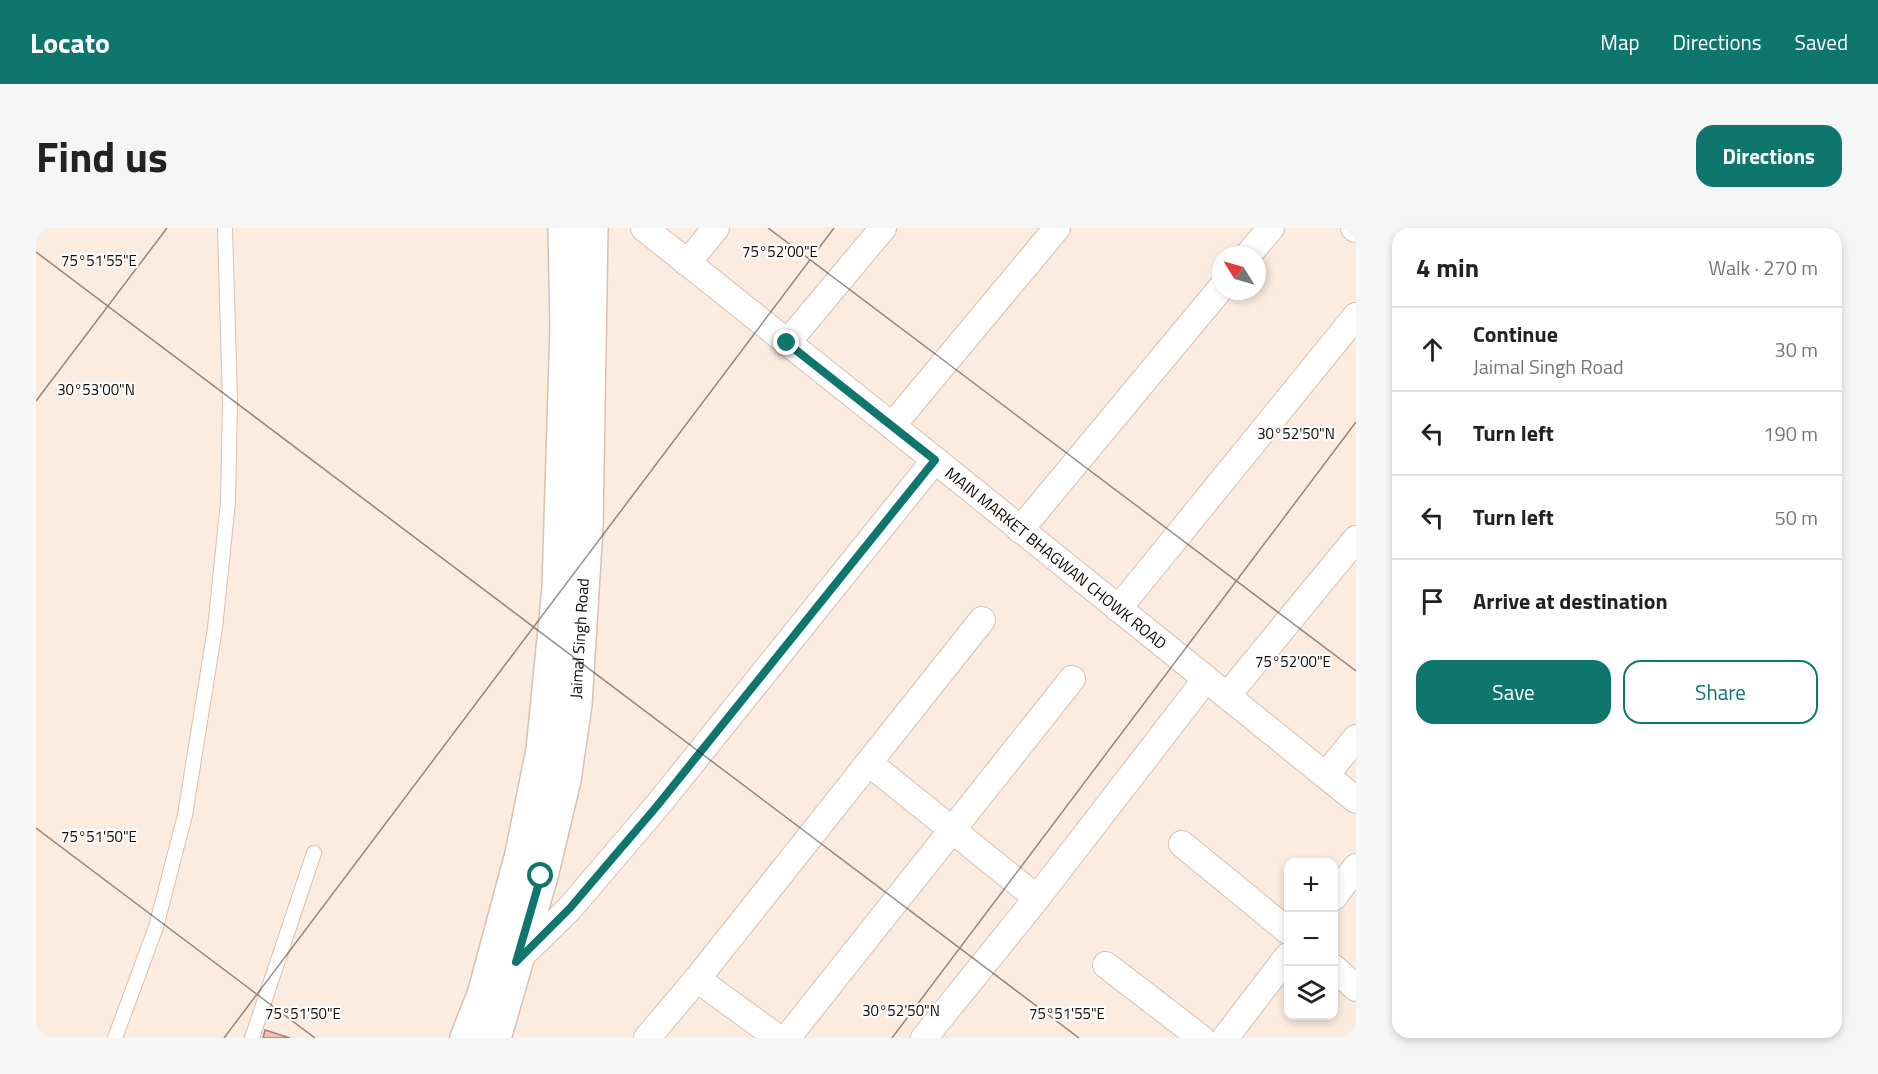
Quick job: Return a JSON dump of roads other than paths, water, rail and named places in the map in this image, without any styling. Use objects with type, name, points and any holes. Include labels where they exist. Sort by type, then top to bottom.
[{"type":"street","points":[[491,1036],[484,995],[522,854],[543,750],[559,588],[567,327],[565,228]]},
{"type":"street","name":"Jaimal Singh Road","points":[[491,1036],[541,876],[564,780],[575,704],[586,527],[591,228]]},
{"type":"street","name":"MAIN MARKET BHAGWAN CHOWK ROAD","points":[[644,228],[1356,800]]},
{"type":"street","points":[[687,262],[716,228]]},
{"type":"street","points":[[787,343],[883,228]]},
{"type":"street","points":[[892,426],[1057,228]]},
{"type":"street","points":[[1256,246],[1271,228]]},
{"type":"street","points":[[1020,530],[1212,299]]},
{"type":"street","points":[[1118,609],[1356,316]]},
{"type":"street","points":[[516,962],[570,908],[657,806],[935,460]]},
{"type":"street","points":[[1227,696],[1356,539]]},
{"type":"street","points":[[647,1038],[697,979],[982,620]]},
{"type":"street","points":[[787,1038],[1072,679]]},
{"type":"street","points":[[924,1038],[1037,898],[1206,679]]},
{"type":"street","points":[[1326,775],[1356,738]]},
{"type":"street","points":[[869,763],[1037,898]]},
{"type":"street","points":[[1182,844],[1284,928]]},
{"type":"street","points":[[1338,892],[1356,867]]},
{"type":"street","points":[[1225,1038],[1284,961]]},
{"type":"street","points":[[1106,966],[1201,1038]]},
{"type":"street","points":[[1338,972],[1356,988]]},
{"type":"street","points":[[697,979],[778,1038]]},
{"type":"lane","points":[[116,1038],[156,927],[185,815],[214,628],[228,491],[230,390],[225,228]]},
{"type":"lane","points":[[252,1038],[314,853]]}]
